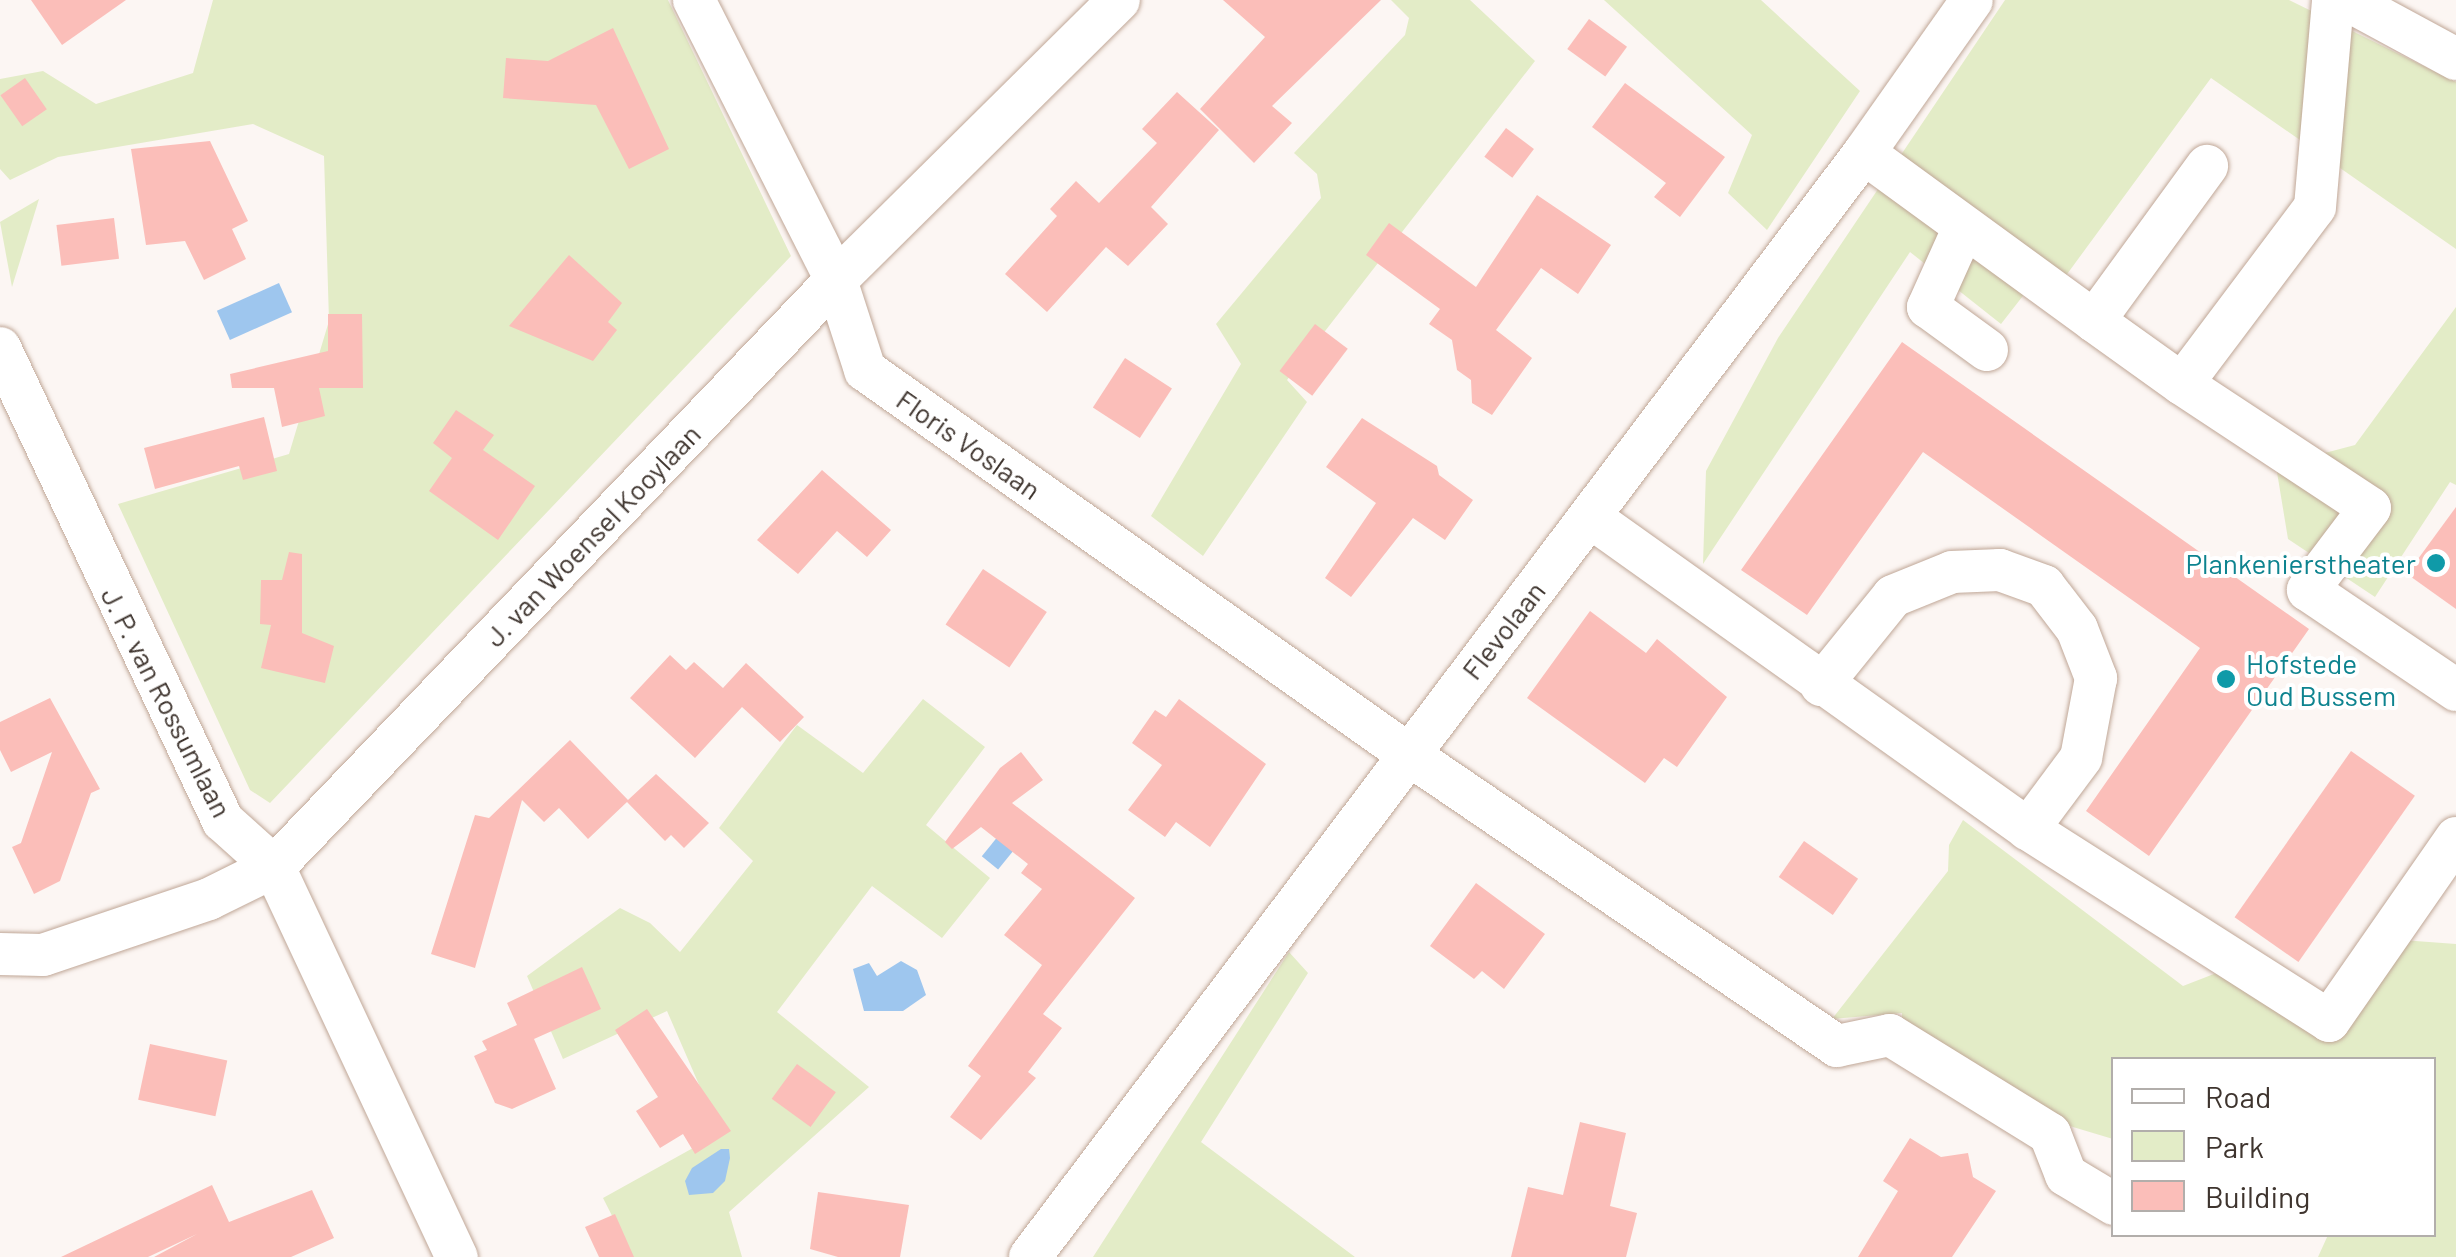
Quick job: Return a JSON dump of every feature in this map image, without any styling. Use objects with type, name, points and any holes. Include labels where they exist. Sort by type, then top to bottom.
[{"type":"street","name":"Floris Voslaan","points":[[694,0],[836,280],[864,370],[1408,754],[1837,1046],[1890,1035],[2050,1134],[2066,1175],[2111,1202]]},
{"type":"street","name":"J. van Woensel Kooylaan","points":[[0,954],[43,955],[210,899],[274,867],[836,280],[1120,0]]},
{"type":"street","name":"Flevolaan","points":[[1030,1257],[1864,154],[1972,0]]},
{"type":"street","points":[[2182,384],[2315,207],[2333,0]]},
{"type":"street","points":[[2347,0],[2456,59]]},
{"type":"street","points":[[1864,154],[2182,384],[2370,508],[2308,590],[2456,692]]},
{"type":"street","points":[[2094,321],[2207,166]]},
{"type":"street","points":[[1964,227],[1928,308],[1988,350]]},
{"type":"street","name":"J. P. van Rossumlaan","points":[[0,348],[223,821],[274,867],[457,1257]]},
{"type":"street","points":[[1590,517],[2028,830],[2329,1021],[2456,838]]},
{"type":"street","points":[[1821,684],[1893,596],[1952,572],[2000,570],[2044,586],[2077,630],[2096,678],[2082,758],[2028,830]]},
{"type":"green space","points":[[213,0],[668,0],[791,256],[270,803],[250,790],[118,504],[289,454],[329,321],[324,156],[253,124],[58,157],[10,180],[0,169],[0,79],[43,71],[96,104],[193,73]]},
{"type":"green space","points":[[1391,0],[1470,0],[1535,61],[1287,380],[1307,402],[1203,556],[1151,516],[1241,364],[1216,324],[1321,198],[1317,174],[1294,153],[1405,35],[1409,18]]},
{"type":"green space","points":[[1604,0],[1761,0],[1860,91],[1767,230],[1728,193],[1752,135]]},
{"type":"green space","points":[[2005,0],[2289,0],[2456,82],[2456,249],[2211,78],[2051,296],[2033,283],[2001,324],[1910,252],[1703,564],[1706,471],[1778,338]]},
{"type":"green space","points":[[39,199],[12,287],[0,222]]},
{"type":"green space","points":[[2456,307],[2456,485],[2450,482],[2375,597],[2288,539],[2276,466],[2355,445]]},
{"type":"green space","points":[[923,699],[985,747],[926,825],[990,878],[942,938],[872,886],[777,1012],[869,1087],[729,1212],[742,1257],[633,1257],[603,1198],[720,1133],[667,1011],[563,1059],[527,976],[620,908],[650,923],[680,952],[753,861],[719,828],[797,725],[863,773]]},
{"type":"green space","points":[[1963,820],[2183,986],[2250,960],[2332,996],[2402,940],[2456,944],[2456,1257],[2318,1257],[2327,1237],[2436,1237],[2436,1057],[2111,1057],[2111,1138],[2063,1124],[1902,1024],[1902,1013],[1832,1019],[1948,871],[1949,845]]},
{"type":"green space","points":[[1289,952],[1308,973],[1201,1142],[1355,1257],[1093,1257]]},
{"type":"water","points":[[279,283],[292,312],[230,340],[217,311]]},
{"type":"water","points":[[1012,819],[1028,832],[998,870],[982,856]]},
{"type":"water","points":[[901,961],[917,970],[926,995],[903,1011],[864,1011],[853,969],[869,963],[877,976]]},
{"type":"water","points":[[721,1149],[729,1149],[725,1181],[713,1193],[689,1195],[685,1181],[692,1168]]},
{"type":"building","points":[[31,0],[126,0],[62,45]]},
{"type":"building","points":[[1223,0],[1381,0],[1272,106],[1292,123],[1254,163],[1200,109],[1265,37]]},
{"type":"building","points":[[1589,19],[1627,47],[1605,77],[1567,49]]},
{"type":"building","points":[[613,28],[669,149],[629,169],[596,105],[503,98],[506,58],[548,61]]},
{"type":"building","points":[[25,78],[47,109],[22,126],[0,95]]},
{"type":"building","points":[[1625,83],[1725,157],[1680,217],[1654,197],[1666,183],[1592,127]]},
{"type":"building","points":[[1177,92],[1219,130],[1151,207],[1168,224],[1128,266],[1106,247],[1047,312],[1005,274],[1057,216],[1050,209],[1076,181],[1099,203],[1157,143],[1142,129]]},
{"type":"building","points":[[1506,128],[1534,149],[1512,178],[1484,157]]},
{"type":"building","points":[[210,141],[248,221],[232,229],[246,259],[204,280],[185,241],[146,245],[131,149]]},
{"type":"building","points":[[1537,195],[1611,245],[1578,294],[1541,268],[1496,330],[1532,358],[1492,415],[1472,403],[1471,380],[1457,370],[1452,340],[1429,324],[1440,309],[1366,255],[1389,223],[1476,287]]},
{"type":"building","points":[[114,218],[119,259],[61,266],[56,225]]},
{"type":"building","points":[[569,255],[622,303],[608,322],[617,330],[593,361],[509,326]]},
{"type":"building","points":[[328,314],[362,314],[363,388],[319,388],[325,416],[282,427],[274,388],[232,388],[230,374],[328,351]]},
{"type":"building","points":[[1315,324],[1348,349],[1312,396],[1279,371]]},
{"type":"building","name":"Hofstede Oud Bussem","points":[[1902,342],[2309,629],[2149,856],[2086,811],[2200,648],[1923,452],[1807,615],[1741,570]]},
{"type":"building","points":[[1125,358],[1172,388],[1140,438],[1093,407]]},
{"type":"building","points":[[456,410],[494,435],[483,450],[535,486],[498,540],[429,491],[452,458],[433,443]]},
{"type":"building","points":[[264,417],[277,471],[243,480],[239,466],[155,489],[144,448]]},
{"type":"building","points":[[1362,418],[1437,466],[1439,475],[1473,500],[1445,540],[1413,518],[1351,597],[1325,578],[1376,503],[1326,467]]},
{"type":"building","points":[[822,470],[891,530],[867,557],[837,531],[798,574],[757,540]]},
{"type":"building","name":"Plankenierstheater","points":[[2456,507],[2456,609],[2407,574]]},
{"type":"building","points":[[289,552],[302,554],[302,633],[334,646],[325,683],[261,668],[271,625],[260,624],[261,580],[282,580]]},
{"type":"building","points":[[983,569],[1047,612],[1009,668],[946,625]]},
{"type":"building","points":[[1590,611],[1646,653],[1657,639],[1727,697],[1677,767],[1664,758],[1645,783],[1527,698]]},
{"type":"building","points":[[670,655],[686,670],[694,662],[723,688],[746,663],[804,717],[780,742],[742,707],[695,758],[630,698]]},
{"type":"building","points":[[50,698],[100,789],[91,793],[60,881],[34,894],[12,847],[21,843],[52,752],[11,772],[0,750],[0,722]]},
{"type":"building","points":[[1179,699],[1266,764],[1210,847],[1176,822],[1165,837],[1128,810],[1162,765],[1132,743],[1155,710],[1166,717]]},
{"type":"building","points":[[570,740],[628,800],[656,774],[709,823],[684,848],[671,835],[665,841],[627,802],[588,839],[559,808],[544,822],[522,800],[475,968],[431,954],[475,815],[489,818]]},
{"type":"building","points":[[2351,751],[2415,796],[2298,962],[2235,917]]},
{"type":"building","points":[[1021,752],[1043,780],[1012,803],[1135,898],[1043,1014],[1062,1028],[1028,1072],[1036,1078],[981,1140],[950,1117],[981,1076],[968,1066],[1042,965],[1004,935],[1042,889],[1021,873],[1028,864],[981,827],[952,849],[945,842],[1000,768]]},
{"type":"building","points":[[1804,841],[1858,879],[1833,915],[1779,877]]},
{"type":"building","points":[[1476,883],[1545,934],[1504,989],[1482,971],[1474,979],[1430,946]]},
{"type":"building","points":[[582,967],[601,1009],[534,1039],[556,1089],[512,1109],[495,1103],[474,1056],[487,1050],[482,1041],[517,1025],[507,1003]]},
{"type":"building","points":[[647,1009],[731,1131],[695,1154],[683,1134],[660,1148],[636,1111],[658,1097],[615,1030]]},
{"type":"building","points":[[150,1044],[227,1060],[215,1116],[138,1100]]},
{"type":"building","points":[[797,1064],[836,1092],[811,1127],[772,1099]]},
{"type":"building","points":[[1580,1122],[1626,1133],[1610,1206],[1637,1213],[1626,1257],[1511,1257],[1528,1187],[1563,1195]]},
{"type":"building","points":[[1910,1138],[1941,1157],[1968,1153],[1973,1177],[1996,1191],[1952,1257],[1858,1257],[1898,1191],[1883,1181]]},
{"type":"building","points":[[212,1185],[229,1222],[312,1190],[334,1238],[291,1257],[154,1257],[197,1234],[148,1257],[61,1257]]},
{"type":"building","points":[[818,1192],[909,1205],[900,1257],[838,1257],[810,1249]]},
{"type":"building","points":[[615,1214],[634,1257],[599,1257],[585,1227]]},
{"type":"place","name":"Plankenierstheater","points":[[2436,563]]},
{"type":"place","name":"Hofstede Oud Bussem","points":[[2226,679]]}]
